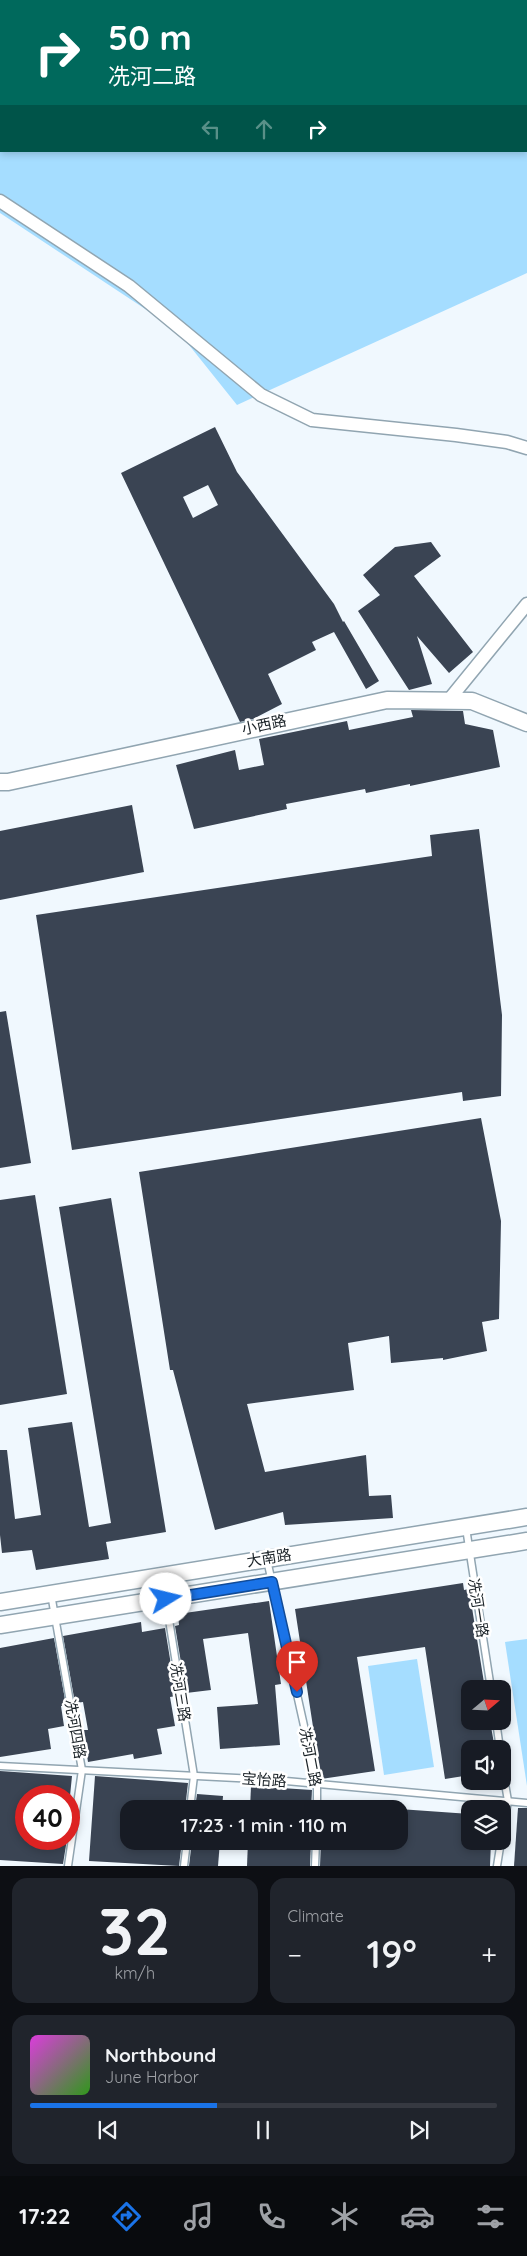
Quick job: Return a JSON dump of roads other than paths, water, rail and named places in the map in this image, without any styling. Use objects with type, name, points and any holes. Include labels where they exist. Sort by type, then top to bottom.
[{"type":"street","points":[[0,201],[129,286],[261,395],[312,420],[456,435],[507,442],[527,448]]},
{"type":"street","points":[[448,701],[527,604]]},
{"type":"street","name":"小西路","points":[[0,782],[387,700],[472,701],[527,723]]},
{"type":"street","name":"大南路","points":[[466,1527],[527,1517]]},
{"type":"street","name":"大南路","points":[[0,1602],[471,1526],[466,1527]]},
{"type":"street","name":"大南路","points":[[0,1625],[527,1541]]},
{"type":"lane","name":"冼河一路","points":[[466,1527],[490,1680]]},
{"type":"lane","name":"冼河二路","points":[[266,1558],[317,1784],[317,1800]]},
{"type":"lane","name":"冼河三路","points":[[162,1575],[194,1776],[191,1800]]},
{"type":"lane","name":"冼河四路","points":[[51,1593],[82,1770],[68,1866]]},
{"type":"lane","name":"宝怡路","points":[[0,1766],[317,1784],[497,1800]]},
{"type":"lane","name":"宝怡路","points":[[511,1801],[527,1803]]},
{"type":"lane","points":[[184,1866],[186,1850]]},
{"type":"lane","points":[[315,1866],[316,1850]]},
{"type":"lane","points":[[497,1866],[500,1850]]}]
